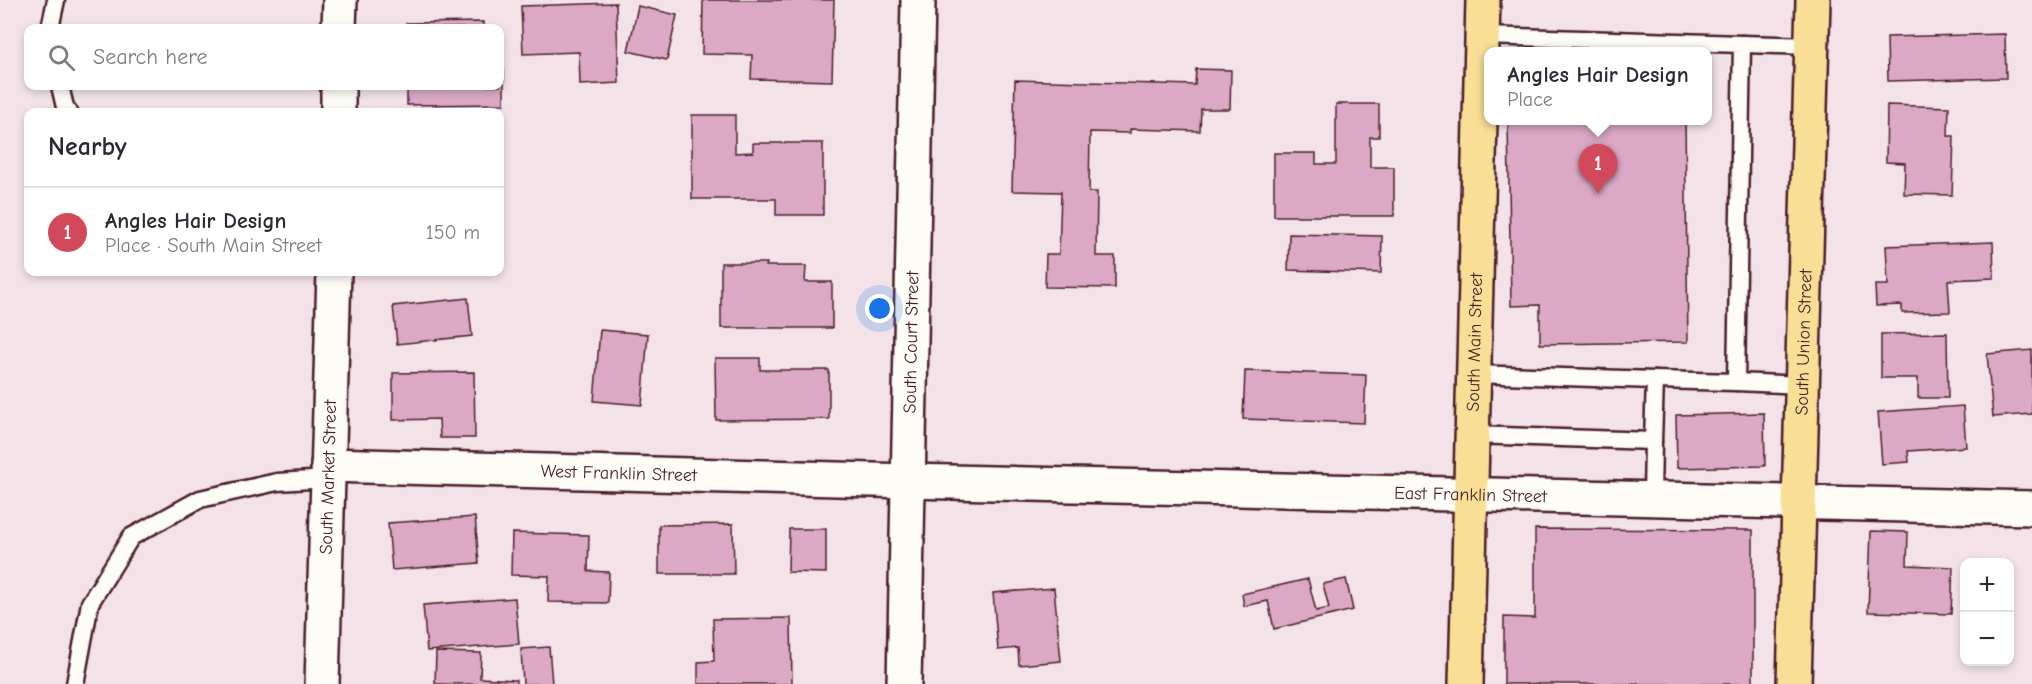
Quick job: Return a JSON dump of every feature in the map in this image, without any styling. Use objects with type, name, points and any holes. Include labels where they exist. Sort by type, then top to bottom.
[{"type":"main road","name":"South Main Street","points":[[1466,684],[1483,0]]},
{"type":"main road","name":"South Union Street","points":[[1794,684],[1813,0]]},
{"type":"street","points":[[339,24],[340,0]]},
{"type":"street","name":"South Court Street","points":[[904,684],[918,0]]},
{"type":"street","points":[[338,90],[338,108]]},
{"type":"street","name":"South Market Street","points":[[322,684],[334,276]]},
{"type":"street","name":"West Franklin Street","points":[[328,472],[909,481]]},
{"type":"street","name":"East Franklin Street","points":[[909,481],[2032,508]]},
{"type":"lane","points":[[51,24],[56,0]]},
{"type":"lane","points":[[1482,36],[1812,46]]},
{"type":"lane","points":[[1736,382],[1742,44]]},
{"type":"lane","points":[[61,90],[66,108]]},
{"type":"lane","points":[[1473,374],[1802,385]]},
{"type":"lane","points":[[1652,499],[1655,380]]},
{"type":"lane","points":[[1471,435],[1653,441]]},
{"type":"lane","points":[[75,684],[90,603],[131,537],[200,499],[328,472]]},
{"type":"building","points":[[703,0],[834,0],[832,81],[751,79],[752,55],[702,54]]},
{"type":"building","points":[[616,3],[619,83],[580,85],[579,52],[523,54],[521,6]]},
{"type":"building","points":[[638,6],[677,15],[667,60],[628,51]]},
{"type":"building","points":[[483,22],[483,24],[406,24]]},
{"type":"building","points":[[2005,34],[2006,78],[1888,81],[1887,37]]},
{"type":"building","points":[[1196,69],[1231,70],[1230,109],[1201,109],[1200,131],[1130,129],[1130,133],[1090,132],[1089,192],[1097,192],[1096,256],[1115,256],[1115,288],[1045,287],[1046,254],[1059,254],[1061,192],[1012,191],[1015,80],[1195,85]]},
{"type":"building","points":[[407,90],[504,90],[504,104],[407,105]]},
{"type":"building","points":[[1336,104],[1379,104],[1379,137],[1370,137],[1370,167],[1394,167],[1394,216],[1274,216],[1274,153],[1316,153],[1316,164],[1336,164]]},
{"type":"building","points":[[1887,105],[1949,107],[1948,136],[1954,136],[1952,195],[1904,194],[1905,163],[1886,162]]},
{"type":"building","points":[[692,115],[735,115],[735,153],[753,152],[753,143],[823,143],[823,215],[776,215],[776,199],[692,199]]},
{"type":"building","points":[[1508,125],[1685,125],[1688,342],[1540,344],[1540,305],[1511,306]]},
{"type":"building","points":[[1289,234],[1382,236],[1381,273],[1288,270]]},
{"type":"building","points":[[1993,242],[1994,278],[1948,280],[1950,312],[1902,313],[1902,305],[1876,306],[1875,285],[1888,285],[1886,246]]},
{"type":"building","points":[[721,263],[806,266],[805,282],[832,282],[832,328],[721,328]]},
{"type":"building","points":[[468,298],[472,336],[397,344],[393,306]]},
{"type":"building","points":[[600,330],[648,334],[642,405],[594,401]]},
{"type":"building","points":[[1947,333],[1948,398],[1918,398],[1918,378],[1881,378],[1881,334]]},
{"type":"building","points":[[2032,350],[2032,414],[1993,417],[1987,354]]},
{"type":"building","points":[[715,358],[760,358],[760,370],[829,370],[829,419],[716,420]]},
{"type":"building","points":[[1245,371],[1366,375],[1364,423],[1243,419]]},
{"type":"building","points":[[474,372],[475,438],[440,438],[439,419],[393,420],[393,373]]},
{"type":"building","points":[[1963,406],[1966,447],[1908,451],[1909,462],[1882,464],[1878,412]]},
{"type":"building","points":[[1764,413],[1765,466],[1677,468],[1676,415]]},
{"type":"building","points":[[475,517],[479,563],[392,570],[388,523]]},
{"type":"building","points":[[733,524],[734,574],[659,574],[659,525]]},
{"type":"building","points":[[789,529],[826,529],[826,573],[788,572]]},
{"type":"building","points":[[1535,529],[1753,530],[1753,684],[1504,684],[1504,617],[1535,618]]},
{"type":"building","points":[[1871,531],[1908,532],[1907,565],[1953,567],[1951,614],[1868,612]]},
{"type":"building","points":[[512,533],[589,535],[588,571],[609,572],[608,603],[548,602],[549,576],[511,575]]},
{"type":"building","points":[[1308,579],[1316,611],[1329,608],[1323,584],[1346,579],[1353,610],[1274,629],[1268,601],[1244,606],[1242,594]]},
{"type":"building","points":[[1054,588],[1061,661],[1019,665],[1018,648],[998,650],[993,593]]},
{"type":"building","points":[[515,598],[519,644],[427,651],[423,605]]},
{"type":"building","points":[[791,618],[792,684],[698,684],[698,662],[714,661],[713,619]]},
{"type":"building","points":[[549,647],[552,684],[523,684],[521,649]]},
{"type":"building","points":[[436,652],[481,653],[480,678],[516,680],[516,684],[435,684]]},
{"type":"place","name":"Angles Hair Design","points":[[1598,194]]}]
